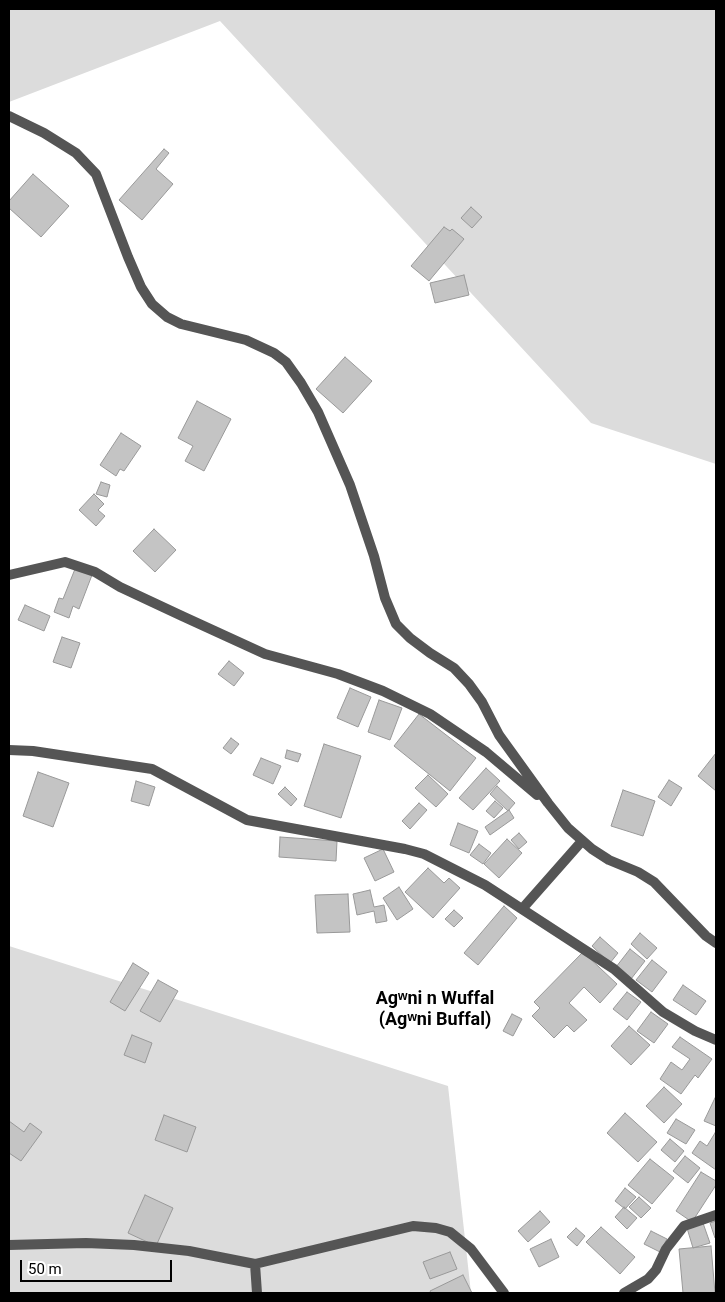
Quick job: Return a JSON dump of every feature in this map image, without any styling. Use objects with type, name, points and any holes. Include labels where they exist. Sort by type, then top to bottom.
[{"type":"street","points":[[9,116],[44,133],[76,153],[96,174],[128,257],[141,287],[152,304],[167,317],[181,324],[246,340],[274,353],[286,362],[318,412],[350,485],[374,556],[385,598],[396,624],[410,638],[454,668],[469,684],[482,702],[499,735],[548,803],[582,841],[609,860],[638,872],[654,882],[706,936],[716,942]]},
{"type":"street","points":[[9,575],[65,562],[95,572],[146,599],[265,654],[338,674],[384,691],[430,714],[486,752],[548,803]]},
{"type":"street","points":[[9,750],[33,751],[152,769],[247,820],[405,848],[424,854],[484,885],[522,909],[614,969],[663,1012],[716,1040]]},
{"type":"street","points":[[522,909],[582,841]]},
{"type":"street","points":[[624,1293],[648,1279],[656,1270],[666,1249],[684,1226],[716,1215]]},
{"type":"street","points":[[9,1245],[86,1243],[134,1245],[189,1252],[254,1264],[413,1226],[436,1228],[450,1232],[471,1249],[504,1293]]},
{"type":"street","points":[[254,1264],[257,1293]]},
{"type":"shaded area","points":[[9,9],[716,9],[716,464],[591,423],[220,21],[9,102]]},
{"type":"shaded area","points":[[9,946],[448,1086],[471,1293],[9,1293]]},
{"type":"building","points":[[164,149],[169,153],[156,169],[173,184],[142,220],[119,200]]},
{"type":"building","points":[[33,174],[69,206],[41,237],[9,208],[9,201]]},
{"type":"building","points":[[471,207],[482,217],[472,228],[461,218]]},
{"type":"building","points":[[444,227],[450,231],[452,229],[464,239],[429,281],[411,266]]},
{"type":"building","points":[[464,275],[469,295],[435,303],[430,283]]},
{"type":"building","points":[[345,357],[372,381],[343,413],[316,389]]},
{"type":"building","points":[[197,401],[231,419],[204,471],[185,461],[193,446],[178,438]]},
{"type":"building","points":[[121,433],[141,446],[124,471],[120,469],[116,476],[100,465]]},
{"type":"building","points":[[101,482],[110,485],[107,497],[96,494]]},
{"type":"building","points":[[94,494],[104,504],[98,510],[105,516],[96,526],[79,510]]},
{"type":"building","points":[[154,529],[176,550],[155,572],[133,551]]},
{"type":"building","points":[[75,569],[92,575],[79,609],[73,606],[69,618],[54,612],[59,598],[63,599]]},
{"type":"building","points":[[25,605],[50,616],[44,631],[18,620]]},
{"type":"building","points":[[62,637],[80,643],[71,668],[53,662]]},
{"type":"building","points":[[229,661],[244,673],[234,686],[218,674]]},
{"type":"building","points":[[350,688],[371,697],[358,727],[337,718]]},
{"type":"building","points":[[379,700],[402,708],[390,740],[368,732]]},
{"type":"building","points":[[419,714],[476,758],[450,791],[394,746]]},
{"type":"building","points":[[231,738],[239,744],[231,754],[223,748]]},
{"type":"building","points":[[324,744],[361,756],[341,818],[304,806]]},
{"type":"building","points":[[287,750],[301,754],[298,762],[285,758]]},
{"type":"building","points":[[716,753],[716,791],[698,776]]},
{"type":"building","points":[[261,758],[281,766],[273,784],[253,775]]},
{"type":"building","points":[[486,768],[500,781],[473,810],[459,798]]},
{"type":"building","points":[[38,772],[69,783],[53,827],[23,816]]},
{"type":"building","points":[[428,775],[448,794],[436,807],[415,788]]},
{"type":"building","points":[[669,780],[682,788],[671,806],[658,797]]},
{"type":"building","points":[[136,781],[155,787],[149,806],[131,801]]},
{"type":"building","points":[[497,786],[515,803],[508,811],[490,794]]},
{"type":"building","points":[[285,787],[297,799],[291,806],[278,794]]},
{"type":"building","points":[[623,790],[655,801],[643,836],[611,826]]},
{"type":"building","points":[[495,801],[503,808],[494,818],[486,811]]},
{"type":"building","points":[[419,803],[427,810],[410,829],[402,821]]},
{"type":"building","points":[[509,810],[514,818],[490,835],[485,827]]},
{"type":"building","points":[[458,823],[478,831],[469,853],[450,845]]},
{"type":"building","points":[[519,833],[527,842],[519,849],[511,840]]},
{"type":"building","points":[[280,837],[337,841],[336,861],[279,857]]},
{"type":"building","points":[[507,839],[522,853],[499,878],[484,864]]},
{"type":"building","points":[[479,844],[491,853],[483,864],[470,855]]},
{"type":"building","points":[[383,849],[394,872],[375,881],[364,858]]},
{"type":"building","points":[[428,868],[444,883],[449,878],[460,888],[433,918],[405,892]]},
{"type":"building","points":[[399,887],[413,909],[397,920],[383,898]]},
{"type":"building","points":[[370,890],[374,907],[384,905],[387,921],[376,923],[374,911],[357,915],[353,894]]},
{"type":"building","points":[[348,894],[350,932],[317,933],[315,895]]},
{"type":"building","points":[[504,906],[517,918],[478,965],[464,953]]},
{"type":"building","points":[[454,910],[463,918],[454,927],[445,919]]},
{"type":"building","points":[[640,933],[657,948],[647,959],[631,944]]},
{"type":"building","points":[[600,937],[618,953],[610,963],[592,946]]},
{"type":"building","points":[[630,949],[645,961],[631,979],[616,967]]},
{"type":"building","points":[[583,952],[617,984],[600,1003],[584,987],[569,1003],[587,1020],[574,1032],[567,1025],[554,1038],[532,1016],[540,1008],[534,1002]]},
{"type":"building","points":[[652,960],[667,972],[652,992],[636,980]]},
{"type":"building","points":[[133,963],[149,973],[125,1011],[110,1002]]},
{"type":"building","points":[[158,980],[178,991],[160,1022],[140,1011]]},
{"type":"building","points":[[683,985],[706,1001],[696,1015],[673,1000]]},
{"type":"building","points":[[627,992],[641,1002],[627,1020],[613,1009]]},
{"type":"building","points":[[651,1012],[668,1024],[654,1043],[637,1031]]},
{"type":"building","points":[[512,1014],[522,1019],[513,1036],[503,1031]]},
{"type":"building","points":[[629,1026],[650,1045],[631,1065],[611,1046]]},
{"type":"building","points":[[132,1035],[152,1043],[145,1063],[124,1055]]},
{"type":"building","points":[[680,1037],[712,1059],[698,1078],[695,1075],[681,1094],[660,1079],[671,1062],[682,1070],[690,1059],[672,1047]]},
{"type":"building","points":[[664,1087],[682,1104],[664,1123],[646,1106]]},
{"type":"building","points":[[716,1098],[716,1126],[704,1121]]},
{"type":"building","points":[[625,1113],[657,1142],[638,1162],[607,1133]]},
{"type":"building","points":[[164,1115],[196,1127],[187,1152],[155,1140]]},
{"type":"building","points":[[676,1119],[695,1130],[686,1144],[667,1133]]},
{"type":"building","points":[[9,1121],[24,1132],[30,1123],[42,1132],[21,1161],[9,1153]]},
{"type":"building","points":[[715,1133],[716,1170],[692,1153],[700,1141],[707,1146]]},
{"type":"building","points":[[670,1139],[684,1151],[675,1162],[661,1150]]},
{"type":"building","points":[[685,1156],[700,1168],[688,1183],[673,1171]]},
{"type":"building","points":[[650,1159],[674,1178],[652,1204],[628,1185]]},
{"type":"building","points":[[701,1172],[716,1181],[716,1185],[692,1222],[676,1211]]},
{"type":"building","points":[[625,1188],[636,1197],[625,1209],[615,1201]]},
{"type":"building","points":[[145,1195],[173,1208],[156,1246],[128,1233]]},
{"type":"building","points":[[639,1197],[651,1208],[641,1218],[629,1207]]},
{"type":"building","points":[[624,1207],[637,1218],[627,1229],[615,1217]]},
{"type":"building","points":[[540,1211],[550,1222],[528,1242],[518,1231]]},
{"type":"building","points":[[716,1221],[716,1237],[715,1238],[710,1223]]},
{"type":"building","points":[[703,1223],[710,1243],[693,1248],[687,1228]]},
{"type":"building","points":[[601,1227],[635,1257],[620,1274],[586,1242]]},
{"type":"building","points":[[576,1228],[585,1236],[577,1246],[567,1237]]},
{"type":"building","points":[[651,1231],[667,1239],[660,1252],[644,1244]]},
{"type":"building","points":[[551,1239],[559,1257],[539,1267],[530,1249]]},
{"type":"building","points":[[711,1246],[715,1293],[683,1293],[679,1249]]},
{"type":"building","points":[[450,1252],[457,1269],[430,1279],[423,1262]]},
{"type":"building","points":[[463,1275],[472,1293],[431,1293],[430,1291]]},
{"type":"district","name":"Agʷni n Wuffal (Agʷni Buffal)","points":[[435,1009]]}]
